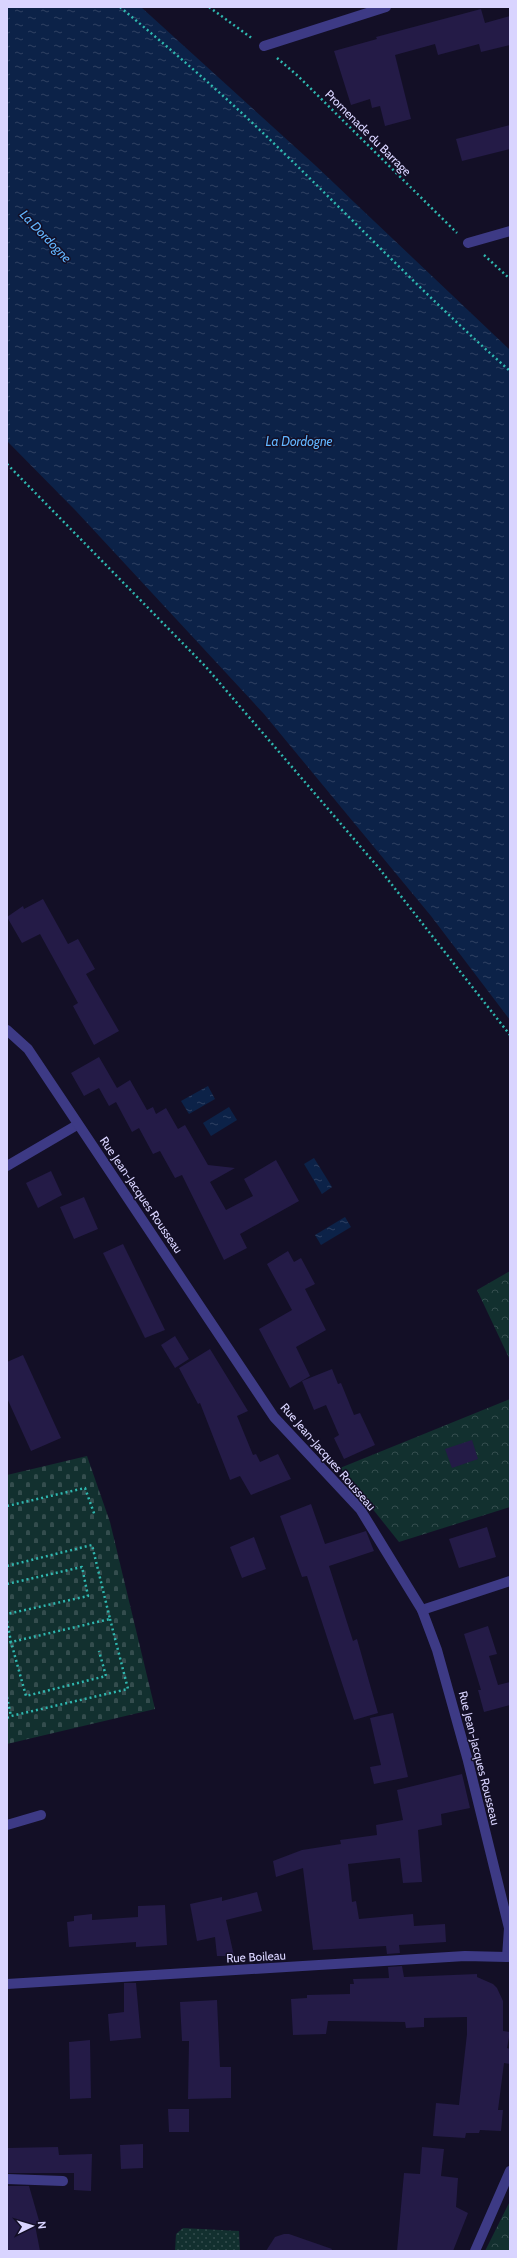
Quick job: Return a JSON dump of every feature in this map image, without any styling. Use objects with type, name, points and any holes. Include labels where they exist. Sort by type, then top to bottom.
[{"type":"street","points":[[264,46],[386,7]]},
{"type":"street","points":[[468,243],[510,231]]},
{"type":"street","name":"Rue Jean-Jacques Rousseau","points":[[7,1030],[28,1049],[77,1126],[136,1208],[274,1416],[360,1509],[422,1610],[436,1650],[468,1761],[509,1928],[508,1959]]},
{"type":"street","points":[[7,1166],[77,1126]]},
{"type":"street","points":[[422,1610],[510,1581]]},
{"type":"street","points":[[7,1825],[41,1815]]},
{"type":"street","name":"Rue Boileau","points":[[7,1984],[465,1956],[508,1959]]},
{"type":"street","points":[[475,2251],[510,2171]]},
{"type":"street","points":[[7,2179],[63,2181]]},
{"type":"path","points":[[120,7],[177,55],[262,132],[460,326],[510,370]]},
{"type":"path","name":"Promenade du Barrage","points":[[209,7],[264,46],[298,76],[468,243],[510,279]]},
{"type":"path","points":[[7,464],[206,667],[378,867],[510,1035]]},
{"type":"path","points":[[7,1506],[85,1488],[95,1516]]},
{"type":"path","points":[[7,1566],[92,1545],[128,1689],[7,1718]]},
{"type":"path","points":[[7,1584],[82,1567],[88,1596],[7,1614]]},
{"type":"path","points":[[7,1643],[110,1619]]},
{"type":"path","points":[[7,1621],[11,1642],[26,1696],[106,1676],[99,1651]]},
{"type":"path","points":[[7,1697],[11,1716]]},
{"type":"green space","points":[[510,1271],[510,1360],[477,1290]]},
{"type":"green space","points":[[510,1399],[510,1507],[399,1542],[340,1468]]},
{"type":"green space","points":[[87,1456],[110,1522],[155,1709],[7,1744],[7,1475]]},
{"type":"green space","points":[[510,2201],[510,2251],[485,2251]]},
{"type":"green space","points":[[183,2228],[239,2231],[240,2251],[175,2251],[176,2234]]},
{"type":"water","name":"La Dordogne","points":[[7,7],[141,7],[316,166],[510,350],[510,1020],[431,916],[264,714],[76,511],[7,441]]},
{"type":"water","points":[[208,1086],[215,1099],[189,1114],[181,1101]]},
{"type":"water","points":[[229,1107],[237,1120],[211,1136],[203,1123]]},
{"type":"water","points":[[314,1158],[332,1187],[322,1194],[304,1164]]},
{"type":"water","points":[[345,1217],[351,1227],[321,1245],[315,1235]]},
{"type":"building","points":[[481,9],[485,23],[510,16],[510,45],[481,52],[479,44],[438,55],[435,44],[395,55],[411,119],[385,126],[380,106],[372,108],[370,99],[351,105],[334,51],[377,39],[376,37]]},
{"type":"building","points":[[510,125],[510,149],[462,161],[456,139]]},
{"type":"building","points":[[43,899],[68,944],[78,939],[95,969],[86,974],[119,1031],[94,1045],[73,1006],[78,1003],[40,934],[22,943],[7,917],[23,906],[24,909]]},
{"type":"building","points":[[99,1057],[117,1088],[130,1080],[147,1110],[153,1107],[156,1114],[166,1108],[178,1129],[185,1125],[208,1165],[235,1168],[210,1182],[226,1210],[253,1196],[244,1179],[276,1160],[299,1201],[240,1234],[247,1248],[224,1260],[182,1175],[175,1178],[160,1151],[153,1154],[139,1128],[132,1132],[116,1102],[109,1106],[99,1088],[84,1096],[71,1073]]},
{"type":"building","points":[[51,1171],[62,1195],[38,1208],[26,1183]]},
{"type":"building","points":[[84,1197],[98,1229],[74,1239],[60,1207]]},
{"type":"building","points":[[123,1244],[165,1330],[145,1338],[103,1253]]},
{"type":"building","points":[[288,1251],[294,1262],[301,1258],[315,1284],[305,1289],[326,1330],[296,1347],[310,1376],[290,1388],[259,1329],[292,1310],[267,1264]]},
{"type":"building","points":[[175,1336],[189,1359],[175,1368],[161,1345]]},
{"type":"building","points":[[210,1349],[248,1411],[237,1416],[253,1455],[256,1454],[260,1462],[278,1454],[291,1479],[251,1495],[240,1476],[230,1480],[200,1403],[198,1404],[179,1368]]},
{"type":"building","points":[[23,1355],[61,1438],[31,1451],[7,1398],[7,1362]]},
{"type":"building","points":[[332,1369],[338,1384],[341,1383],[354,1415],[360,1413],[375,1445],[344,1459],[334,1438],[339,1435],[326,1405],[314,1410],[302,1381]]},
{"type":"building","points":[[472,1440],[478,1459],[452,1468],[445,1449]]},
{"type":"building","points":[[311,1504],[325,1544],[366,1531],[374,1551],[329,1566],[353,1641],[357,1639],[378,1713],[354,1720],[307,1576],[302,1577],[280,1516]]},
{"type":"building","points":[[487,1527],[496,1557],[459,1568],[449,1539]]},
{"type":"building","points":[[254,1537],[266,1569],[242,1578],[230,1547]]},
{"type":"building","points":[[488,1626],[497,1654],[489,1656],[498,1685],[510,1682],[510,1705],[484,1712],[478,1690],[481,1690],[464,1634]]},
{"type":"building","points":[[393,1713],[408,1777],[374,1784],[370,1767],[381,1765],[370,1718]]},
{"type":"building","points":[[462,1774],[470,1808],[441,1814],[442,1825],[418,1830],[422,1882],[403,1883],[400,1858],[348,1864],[352,1902],[356,1901],[359,1919],[413,1914],[414,1926],[445,1924],[446,1942],[399,1945],[400,1953],[387,1954],[386,1946],[313,1950],[303,1868],[276,1877],[273,1861],[302,1850],[341,1844],[340,1840],[377,1835],[376,1825],[403,1820],[397,1790]]},
{"type":"building","points":[[257,1892],[262,1911],[226,1920],[234,1956],[217,1956],[215,1937],[197,1941],[190,1904],[222,1897],[222,1901]]},
{"type":"building","points":[[165,1905],[167,1945],[136,1947],[136,1942],[69,1947],[67,1922],[74,1921],[74,1916],[92,1914],[92,1920],[138,1917],[138,1906]]},
{"type":"building","points":[[402,1966],[404,1977],[477,1974],[477,1977],[493,1984],[497,1988],[503,2001],[503,2031],[510,2032],[507,2048],[510,2049],[510,2064],[504,2063],[498,2110],[503,2110],[501,2131],[480,2130],[479,2133],[466,2133],[465,2138],[433,2136],[436,2103],[459,2105],[467,2034],[467,2017],[424,2018],[424,2027],[406,2028],[405,2022],[328,2021],[326,2034],[293,2035],[291,1999],[307,1998],[307,1995],[350,1994],[350,1984],[354,1984],[353,1979],[389,1978],[388,1967]]},
{"type":"building","points":[[124,1983],[136,1983],[141,2038],[110,2041],[108,2014],[124,2012]]},
{"type":"building","points":[[217,2000],[220,2067],[231,2067],[231,2098],[188,2099],[189,2041],[182,2041],[180,2002]]},
{"type":"building","points":[[90,2040],[91,2098],[70,2099],[69,2042]]},
{"type":"building","points":[[168,2109],[189,2109],[189,2132],[169,2132]]},
{"type":"building","points":[[143,2144],[143,2168],[121,2169],[120,2145]]},
{"type":"building","points":[[58,2147],[59,2155],[92,2154],[91,2191],[74,2190],[74,2173],[7,2173],[7,2148]]},
{"type":"building","points":[[422,2147],[444,2149],[441,2176],[458,2178],[456,2207],[468,2213],[453,2251],[397,2251],[404,2173],[420,2174]]},
{"type":"building","points":[[7,2186],[29,2186],[40,2224],[35,2225],[40,2251],[7,2251]]},
{"type":"building","points":[[289,2234],[332,2249],[331,2251],[266,2251],[275,2237]]}]
